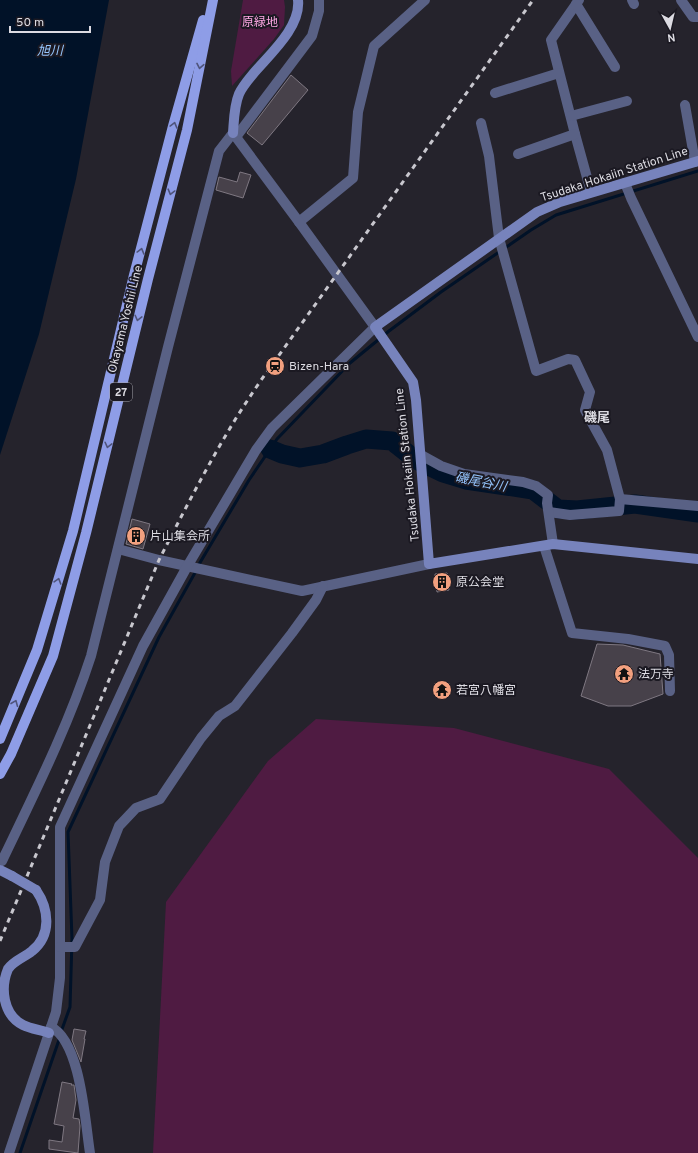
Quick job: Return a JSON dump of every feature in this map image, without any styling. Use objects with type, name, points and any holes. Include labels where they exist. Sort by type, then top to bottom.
[{"type":"main road","name":"Okayama Yoshii Line","points":[[0,739],[37,650],[73,531],[134,275],[173,126],[209,0]]},
{"type":"main road","name":"Okayama Yoshii Line","points":[[0,774],[12,754],[52,656],[86,533],[148,279],[187,130],[213,0]]},
{"type":"main road","points":[[234,135],[235,108],[239,93],[290,31],[297,17],[298,0]]},
{"type":"main road","name":"Tsudaka Hokaiin Station Line","points":[[430,564],[416,400],[413,382],[377,329],[502,246],[537,212],[560,202],[591,192],[627,189],[696,161]]},
{"type":"main road","points":[[430,564],[548,545],[698,559]]},
{"type":"main road","points":[[1,865],[12,876],[36,890],[42,899],[46,912],[47,924],[39,944],[8,969],[2,987],[2,996],[10,1014],[23,1025],[52,1030]]},
{"type":"street","points":[[1,865],[80,692],[91,656],[219,151],[234,135],[312,36],[320,11],[319,0]]},
{"type":"street","points":[[299,222],[353,178],[358,112],[374,46],[425,0]]},
{"type":"street","points":[[681,0],[693,17],[698,17]]},
{"type":"street","points":[[591,192],[551,40],[577,2],[615,67]]},
{"type":"street","points":[[495,93],[559,73]]},
{"type":"street","points":[[571,116],[628,101]]},
{"type":"street","points":[[685,104],[696,161]]},
{"type":"street","points":[[481,123],[489,156],[502,246],[536,371],[568,359],[575,360],[590,392],[585,410],[607,450],[619,503],[619,511],[570,515],[548,504]]},
{"type":"street","points":[[518,154],[575,134]]},
{"type":"street","points":[[9,1153],[52,1030],[58,992],[68,947],[59,834],[60,827],[136,660],[194,567],[256,450],[272,428],[377,329],[234,135]]},
{"type":"street","points":[[627,189],[698,337]]},
{"type":"street","points":[[421,461],[464,474],[523,482],[536,486],[548,496],[548,545],[572,633],[628,639],[665,646],[669,655],[670,691]]},
{"type":"street","points":[[619,503],[640,500],[698,506]]},
{"type":"street","points":[[118,549],[159,560],[302,591],[430,564]]},
{"type":"street","points":[[68,947],[100,900],[105,862],[119,826],[136,808],[160,799],[201,738],[219,716],[235,706],[292,633],[316,600],[323,586]]},
{"type":"street","points":[[52,1030],[65,1040],[73,1060],[81,1088],[90,1153]]},
{"type":"green space","name":"原緑地","points":[[243,0],[284,0],[284,25],[274,39],[232,86],[231,71]]},
{"type":"green space","points":[[316,719],[454,728],[609,769],[698,858],[698,1153],[153,1153],[166,902],[268,761]]},
{"type":"water","name":"旭川","points":[[0,0],[109,0],[76,179],[39,334],[0,455]]},
{"type":"building","points":[[291,75],[308,90],[262,145],[247,133]]},
{"type":"building","points":[[240,172],[251,175],[243,198],[216,190],[219,177],[237,182]]},
{"type":"building","name":"片山集会所","points":[[132,519],[150,524],[143,549],[126,544]]},
{"type":"building","name":"原公会堂","points":[[447,573],[449,590],[437,592],[435,574]]},
{"type":"building","name":"法万寺","points":[[597,644],[623,645],[660,654],[663,694],[631,706],[608,706],[581,696]]},
{"type":"building","points":[[74,1029],[86,1031],[81,1062],[72,1040]]},
{"type":"building","points":[[62,1082],[74,1085],[76,1100],[73,1118],[79,1119],[80,1126],[78,1153],[49,1149],[49,1140],[62,1142],[64,1126],[54,1124]]},
{"type":"waterway","points":[[198,566],[249,480],[277,439],[350,363],[389,331],[441,292],[531,230],[556,215],[698,171]]},
{"type":"waterway","name":"磯尾谷川","points":[[270,449],[282,454],[300,458],[323,454],[366,439],[392,441],[416,460],[443,473],[466,480],[533,490],[558,509],[577,510],[635,504],[698,513]]},
{"type":"waterway","points":[[61,1032],[70,1007],[72,939],[68,832],[159,637],[196,571]]},
{"type":"waterway","points":[[20,1153],[60,1037]]},
{"type":"railway","points":[[0,941],[159,560],[217,451],[263,377],[533,0]]},
{"type":"place","name":"Bizen-Hara","points":[[275,366]]},
{"type":"place","name":"片山集会所","points":[[136,536]]},
{"type":"place","name":"原公会堂","points":[[442,582]]},
{"type":"place","name":"法万寺","points":[[624,674]]},
{"type":"place","name":"若宮八幡宮","points":[[442,690]]},
{"type":"district","name":"磯尾","points":[[597,417]]}]
